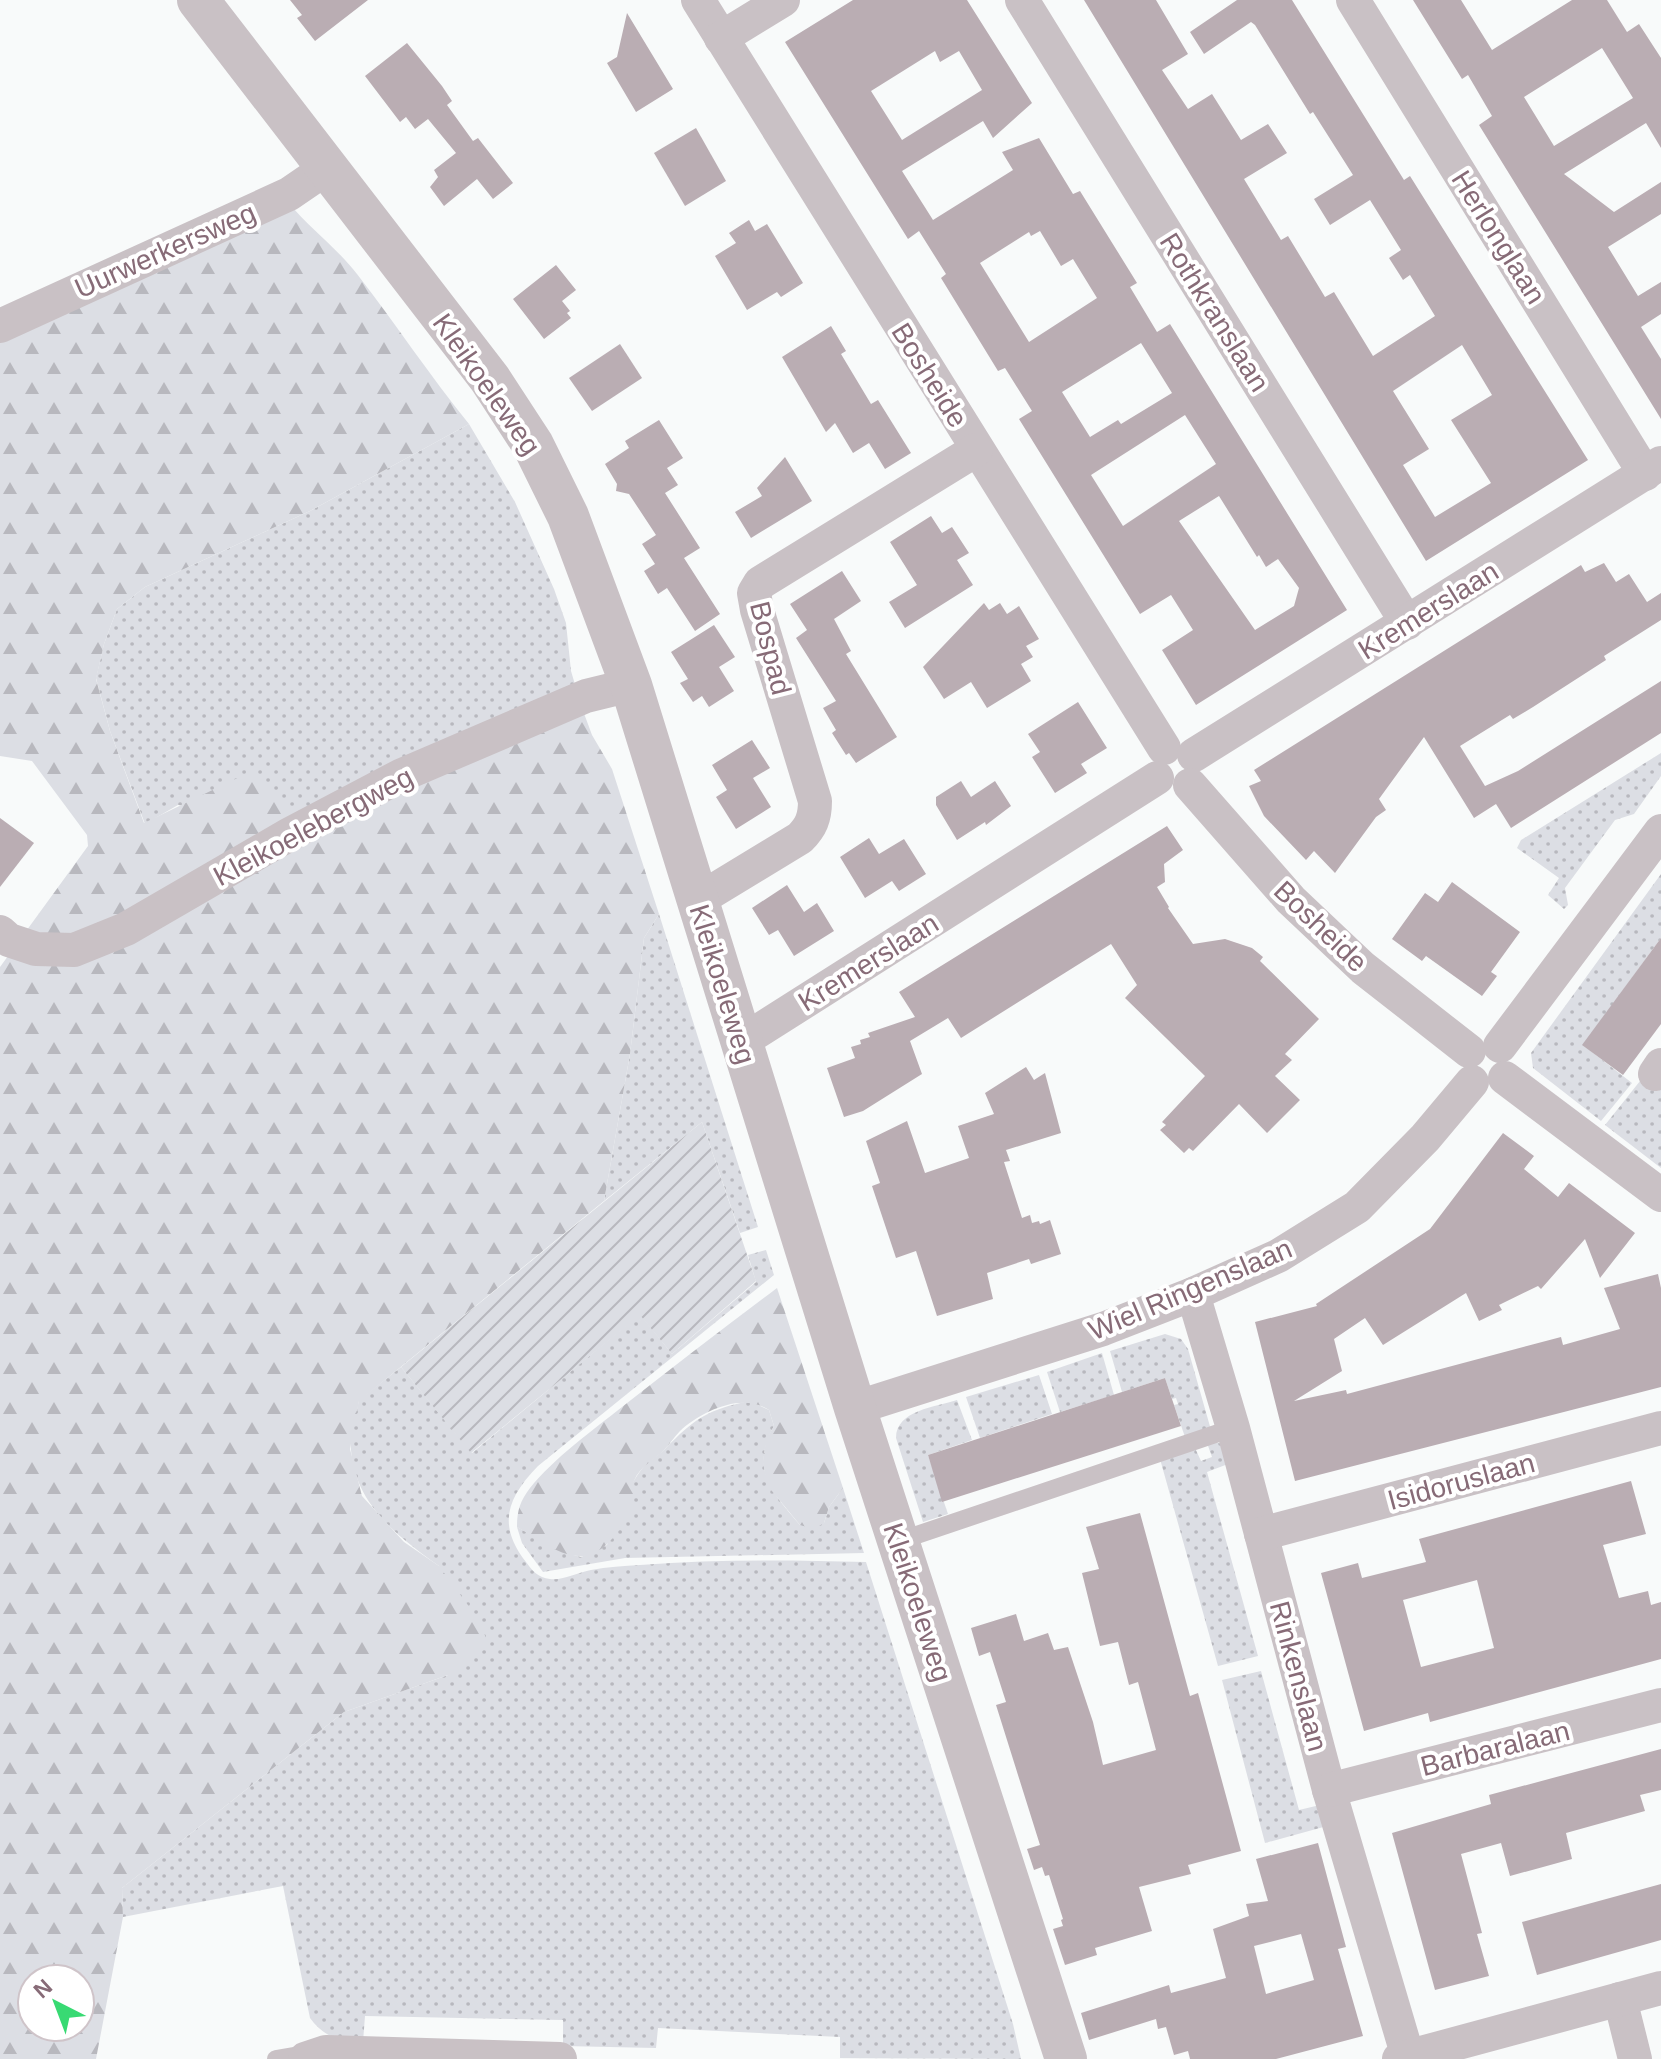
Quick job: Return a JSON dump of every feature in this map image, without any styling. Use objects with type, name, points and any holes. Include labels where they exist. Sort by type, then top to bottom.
[{"type":"street","name":"Kleikoeleweg","points":[[198,0],[490,379],[533,445],[568,516],[631,685],[855,1408],[1066,2059]]},
{"type":"street","name":"Bosheide","points":[[698,0],[1176,766],[1291,900],[1363,968],[1661,1195]]},
{"type":"street","points":[[721,38],[783,0]]},
{"type":"street","name":"Rothkranslaan","points":[[1022,0],[1407,623]]},
{"type":"street","name":"Herlonglaan","points":[[1353,0],[1653,468]]},
{"type":"street","name":"Uurwerkersweg","points":[[0,326],[289,194],[327,168]]},
{"type":"street","name":"Bospad","points":[[698,900],[800,838],[809,829],[815,815],[815,801],[757,610],[754,593],[760,583],[976,450]]},
{"type":"street","name":"Kremerslaan","points":[[741,1042],[1653,468]]},
{"type":"street","name":"Kleikoelebergweg","points":[[0,932],[9,940],[36,949],[74,950],[126,929],[290,834],[402,775],[586,696],[631,685]]},
{"type":"street","name":"Wiel Ringenslaan","points":[[855,1408],[1103,1329],[1193,1294],[1278,1256],[1357,1207],[1425,1138],[1486,1064],[1661,831]]},
{"type":"street","name":"Rinkenslaan","points":[[1193,1294],[1233,1428],[1404,2058]]},
{"type":"street","name":"Isidoruslaan","points":[[1261,1534],[1661,1428]]},
{"type":"street","name":"Barbaralaan","points":[[1329,1790],[1661,1705]]},
{"type":"street","points":[[1404,2058],[1661,1988]]},
{"type":"street","points":[[1620,1999],[1635,2059]]},
{"type":"street","points":[[315,2056],[560,2059]]},
{"type":"lane","points":[[899,1541],[1233,1428]]},
{"type":"lane","points":[[276,2059],[315,2056]]},
{"type":"green space","points":[[288,202],[357,274],[469,424],[310,511],[145,587],[117,609],[96,679],[110,731],[144,823],[250,772],[298,822],[582,708],[592,735],[612,769],[659,914],[644,938],[630,1054],[604,1201],[359,1401],[350,1449],[362,1496],[404,1542],[439,1566],[479,1620],[489,1646],[448,1675],[344,1712],[122,1888],[123,1917],[96,2059],[0,2059],[0,967],[88,846],[87,835],[32,761],[0,756],[0,336]]},
{"type":"green space","points":[[469,424],[515,502],[554,589],[566,623],[571,671],[582,708],[297,822],[178,805],[145,824],[110,731],[96,678],[117,609],[145,587],[310,511]]},
{"type":"green space","points":[[1661,753],[1661,776],[1634,814],[1615,820],[1565,888],[1568,905],[1564,909],[1548,895],[1559,878],[1517,848],[1521,840]]},
{"type":"green space","points":[[1661,874],[1661,938],[1583,1045],[1632,1083],[1601,1121],[1533,1068],[1531,1053]]},
{"type":"green space","points":[[659,914],[758,1227],[740,1233],[702,1122],[604,1201],[630,1054],[644,938]]},
{"type":"green space","points":[[1640,1081],[1658,1091],[1661,1087],[1661,1168],[1605,1125]]},
{"type":"green space","points":[[702,1122],[756,1281],[672,1354],[640,1315],[471,1453],[401,1367]]},
{"type":"green space","points":[[766,1250],[774,1275],[527,1478],[513,1501],[509,1524],[511,1536],[531,1568],[550,1579],[603,1568],[668,1563],[753,1560],[866,1562],[1013,2024],[1021,2059],[840,2058],[840,2037],[658,2028],[656,2048],[563,2046],[563,2020],[365,2016],[363,2042],[347,2041],[327,2034],[310,2018],[283,1886],[123,1917],[122,1888],[344,1712],[448,1675],[439,1566],[381,1517],[361,1487],[354,1469],[351,1438],[359,1400],[401,1367],[472,1453],[640,1314],[672,1354],[756,1282],[748,1255]]},
{"type":"green space","points":[[777,1288],[843,1488],[829,1507],[824,1523],[814,1529],[800,1525],[767,1485],[763,1462],[766,1440],[774,1426],[769,1410],[758,1405],[735,1403],[699,1417],[680,1431],[643,1468],[633,1484],[634,1501],[619,1530],[596,1552],[570,1555],[517,1527],[520,1506],[527,1493],[561,1456]]},
{"type":"green space","points":[[1165,1334],[1181,1339],[1188,1349],[1211,1430],[1185,1437],[1174,1405],[1178,1404],[1176,1398],[1172,1399],[1165,1378],[1122,1392],[1110,1351]]},
{"type":"green space","points":[[1102,1353],[1114,1395],[1060,1412],[1047,1372]]},
{"type":"green space","points":[[1039,1375],[1052,1414],[980,1438],[966,1397]]},
{"type":"green space","points":[[957,1400],[972,1440],[928,1455],[948,1514],[923,1522],[896,1438],[898,1429],[903,1421],[919,1411]]},
{"type":"green space","points":[[750,1401],[769,1410],[774,1426],[767,1442],[764,1468],[781,1502],[800,1525],[824,1523],[829,1507],[843,1488],[864,1553],[625,1558],[543,1572],[522,1543],[517,1527],[566,1553],[581,1557],[607,1545],[630,1487],[646,1464],[703,1417]]},
{"type":"green space","points":[[1214,1441],[1224,1445],[1228,1464],[1207,1472],[1258,1656],[1218,1666],[1160,1459],[1195,1448],[1201,1461],[1212,1457],[1207,1443]]},
{"type":"green space","points":[[1261,1671],[1299,1810],[1320,1805],[1327,1826],[1265,1843],[1222,1680]]},
{"type":"building","points":[[290,0],[368,0],[315,41],[297,18],[302,15]]},
{"type":"building","points":[[853,0],[967,0],[1032,103],[993,138],[983,121],[902,171],[933,220],[1013,170],[1002,152],[1039,138],[1073,194],[1080,191],[1137,283],[1130,287],[1157,332],[1170,324],[1347,610],[1196,705],[1162,650],[1193,630],[1171,595],[1140,614],[1019,419],[1032,411],[1005,368],[998,371],[941,278],[946,274],[919,231],[908,239],[785,42]],"holes":[[[935,51],[940,62],[959,51],[982,90],[902,140],[871,91]],[[1040,231],[1061,266],[1073,259],[1097,298],[1029,342],[980,263],[1029,232],[1031,236]],[[1141,343],[1172,393],[1121,424],[1118,420],[1090,437],[1062,392]],[[1185,415],[1216,464],[1123,526],[1091,475]],[[1219,496],[1257,557],[1259,555],[1266,567],[1278,559],[1299,588],[1294,606],[1255,630],[1179,521]]]},
{"type":"building","points":[[1084,0],[1156,0],[1188,54],[1162,70],[1188,109],[1212,94],[1241,140],[1268,124],[1287,153],[1244,179],[1281,240],[1288,236],[1325,297],[1334,292],[1373,356],[1435,316],[1410,275],[1403,280],[1389,258],[1401,250],[1370,200],[1330,225],[1314,199],[1353,175],[1313,112],[1310,114],[1255,25],[1251,22],[1204,54],[1190,32],[1237,0],[1292,0],[1404,180],[1410,176],[1588,460],[1426,561]],"holes":[[[1462,345],[1492,395],[1451,420],[1491,483],[1435,517],[1403,465],[1429,449],[1393,391]]]},
{"type":"building","points":[[1413,0],[1461,0],[1492,50],[1572,0],[1607,0],[1627,32],[1639,24],[1661,58],[1661,148],[1646,123],[1564,174],[1614,212],[1661,182],[1661,214],[1608,247],[1638,296],[1661,282],[1661,314],[1641,327],[1661,359],[1661,419],[1479,125],[1492,116],[1468,75],[1462,79]],"holes":[[[1602,48],[1633,98],[1554,146],[1524,97]]]},
{"type":"building","points":[[627,13],[673,89],[636,112],[607,63],[617,57]]},
{"type":"building","points":[[407,43],[442,86],[452,101],[447,105],[473,141],[478,138],[513,183],[493,199],[477,179],[444,206],[430,187],[438,177],[434,170],[456,153],[428,119],[415,129],[406,117],[400,122],[365,76]]},
{"type":"building","points":[[696,128],[726,181],[685,206],[654,153]]},
{"type":"building","points":[[749,220],[755,231],[767,224],[803,283],[781,297],[777,292],[747,310],[715,256],[736,243],[729,233]]},
{"type":"building","points":[[556,265],[576,290],[562,301],[571,318],[544,339],[513,299]]},
{"type":"building","points":[[831,326],[846,351],[841,354],[871,404],[878,400],[911,453],[885,469],[869,443],[853,453],[835,423],[826,432],[782,357]]},
{"type":"building","points":[[620,344],[642,378],[592,411],[569,378]]},
{"type":"building","points":[[659,420],[683,458],[667,468],[678,485],[665,493],[700,548],[684,558],[720,614],[695,631],[667,588],[658,594],[644,571],[655,564],[642,544],[656,535],[629,494],[616,491],[617,484],[605,464],[629,448],[625,441]]},
{"type":"building","points":[[785,457],[812,501],[751,538],[735,512],[762,496],[757,488]]},
{"type":"building","points":[[931,516],[942,533],[952,527],[969,553],[957,560],[973,585],[905,628],[889,602],[917,585],[890,542]]},
{"type":"building","points":[[1604,563],[1616,582],[1629,574],[1647,602],[1661,593],[1661,620],[1533,707],[1513,719],[1510,715],[1460,746],[1485,786],[1518,771],[1661,681],[1661,733],[1511,828],[1496,804],[1474,818],[1424,737],[1379,799],[1386,810],[1376,817],[1335,873],[1314,851],[1306,860],[1264,816],[1249,786],[1261,781],[1254,770],[1581,565],[1585,572]]},
{"type":"building","points":[[842,571],[861,601],[834,619],[851,651],[846,654],[897,737],[856,763],[849,753],[846,755],[832,733],[836,730],[823,708],[836,701],[796,638],[807,630],[790,604]]},
{"type":"building","points":[[984,603],[989,610],[1000,603],[1007,614],[1019,606],[1039,639],[1026,646],[1033,657],[1021,664],[1031,681],[987,708],[971,682],[944,699],[923,667]]},
{"type":"building","points":[[714,625],[735,657],[719,667],[734,691],[709,707],[702,696],[693,702],[680,683],[688,679],[671,652]]},
{"type":"building","points":[[1078,702],[1107,748],[1081,764],[1087,773],[1055,793],[1032,757],[1040,752],[1028,734]]},
{"type":"building","points":[[752,740],[770,768],[753,778],[771,807],[736,829],[716,797],[727,790],[712,765]]},
{"type":"building","points":[[961,781],[971,797],[995,781],[1011,806],[986,825],[985,822],[957,840],[936,805],[936,797]]},
{"type":"building","points":[[0,818],[34,843],[0,887]]},
{"type":"building","points":[[1167,826],[1183,850],[1164,864],[1165,882],[1157,887],[1193,944],[1225,939],[1252,948],[1263,957],[1260,961],[1319,1019],[1285,1054],[1292,1060],[1275,1076],[1300,1100],[1267,1133],[1239,1104],[1193,1151],[1189,1148],[1184,1153],[1160,1130],[1166,1125],[1162,1122],[1205,1076],[1125,998],[1137,985],[1111,944],[961,1038],[948,1018],[910,1041],[922,1074],[863,1111],[844,1117],[827,1068],[855,1058],[851,1047],[870,1037],[868,1033],[915,1017],[899,992]]},
{"type":"building","points":[[869,838],[879,854],[904,839],[926,874],[899,891],[892,881],[865,898],[840,857]]},
{"type":"building","points":[[1452,882],[1520,932],[1491,972],[1497,976],[1482,996],[1426,956],[1422,961],[1392,939],[1425,893],[1438,902]]},
{"type":"building","points":[[787,885],[804,912],[817,903],[834,931],[794,956],[778,930],[769,935],[752,908]]},
{"type":"building","points":[[1661,938],[1661,1024],[1623,1075],[1582,1045]]},
{"type":"building","points":[[1026,1067],[1034,1080],[1045,1073],[1061,1133],[1006,1150],[1010,1161],[1004,1162],[1022,1218],[1030,1215],[1032,1223],[1039,1221],[1040,1224],[1050,1220],[1061,1254],[1031,1264],[1029,1259],[987,1273],[993,1299],[937,1316],[916,1251],[896,1258],[872,1186],[880,1183],[866,1141],[907,1121],[925,1173],[969,1158],[958,1126],[994,1114],[985,1093]]},
{"type":"building","points":[[1503,1133],[1534,1156],[1524,1169],[1558,1197],[1569,1183],[1635,1233],[1600,1278],[1585,1239],[1541,1289],[1538,1286],[1499,1305],[1502,1310],[1479,1321],[1466,1293],[1383,1345],[1365,1318],[1334,1339],[1342,1371],[1294,1401],[1346,1390],[1347,1394],[1561,1337],[1563,1345],[1620,1329],[1604,1288],[1658,1274],[1661,1288],[1661,1387],[1295,1481],[1255,1322],[1317,1306],[1430,1229]]},
{"type":"building","points":[[1165,1378],[1181,1426],[942,1502],[928,1455]]},
{"type":"building","points":[[1631,1481],[1646,1534],[1603,1545],[1619,1598],[1648,1591],[1651,1605],[1661,1602],[1661,1659],[1430,1722],[1428,1713],[1364,1731],[1321,1573],[1358,1563],[1362,1578],[1426,1562],[1419,1539]],"holes":[[[1477,1580],[1494,1648],[1421,1667],[1403,1600]]]},
{"type":"building","points":[[1140,1513],[1190,1696],[1198,1693],[1241,1851],[1188,1865],[1191,1874],[1139,1887],[1152,1931],[1095,1948],[1097,1955],[1065,1965],[1053,1929],[1063,1926],[1063,1919],[1049,1875],[1045,1876],[1042,1867],[1034,1870],[1027,1849],[1040,1845],[996,1705],[1006,1702],[990,1652],[979,1656],[971,1628],[1016,1614],[1024,1641],[1048,1633],[1054,1650],[1068,1647],[1093,1722],[1103,1765],[1156,1750],[1138,1682],[1129,1685],[1118,1642],[1100,1646],[1082,1573],[1099,1569],[1086,1527]]},
{"type":"building","points":[[1661,1749],[1661,1790],[1640,1795],[1645,1811],[1566,1833],[1572,1859],[1510,1876],[1501,1843],[1461,1854],[1482,1933],[1477,1934],[1489,1976],[1435,1990],[1392,1833],[1491,1804],[1489,1795]]},
{"type":"building","points":[[1318,1843],[1346,1947],[1338,1949],[1363,2036],[1276,2059],[1190,2059],[1188,2051],[1174,2055],[1166,2027],[1158,2029],[1156,2019],[1089,2040],[1081,2013],[1169,1985],[1171,1993],[1226,1978],[1213,1929],[1249,1916],[1246,1904],[1268,1901],[1256,1859]],"holes":[[[1301,1934],[1314,1980],[1266,1994],[1254,1946]]]},
{"type":"building","points":[[1661,1884],[1661,1940],[1537,1975],[1522,1922]]}]
